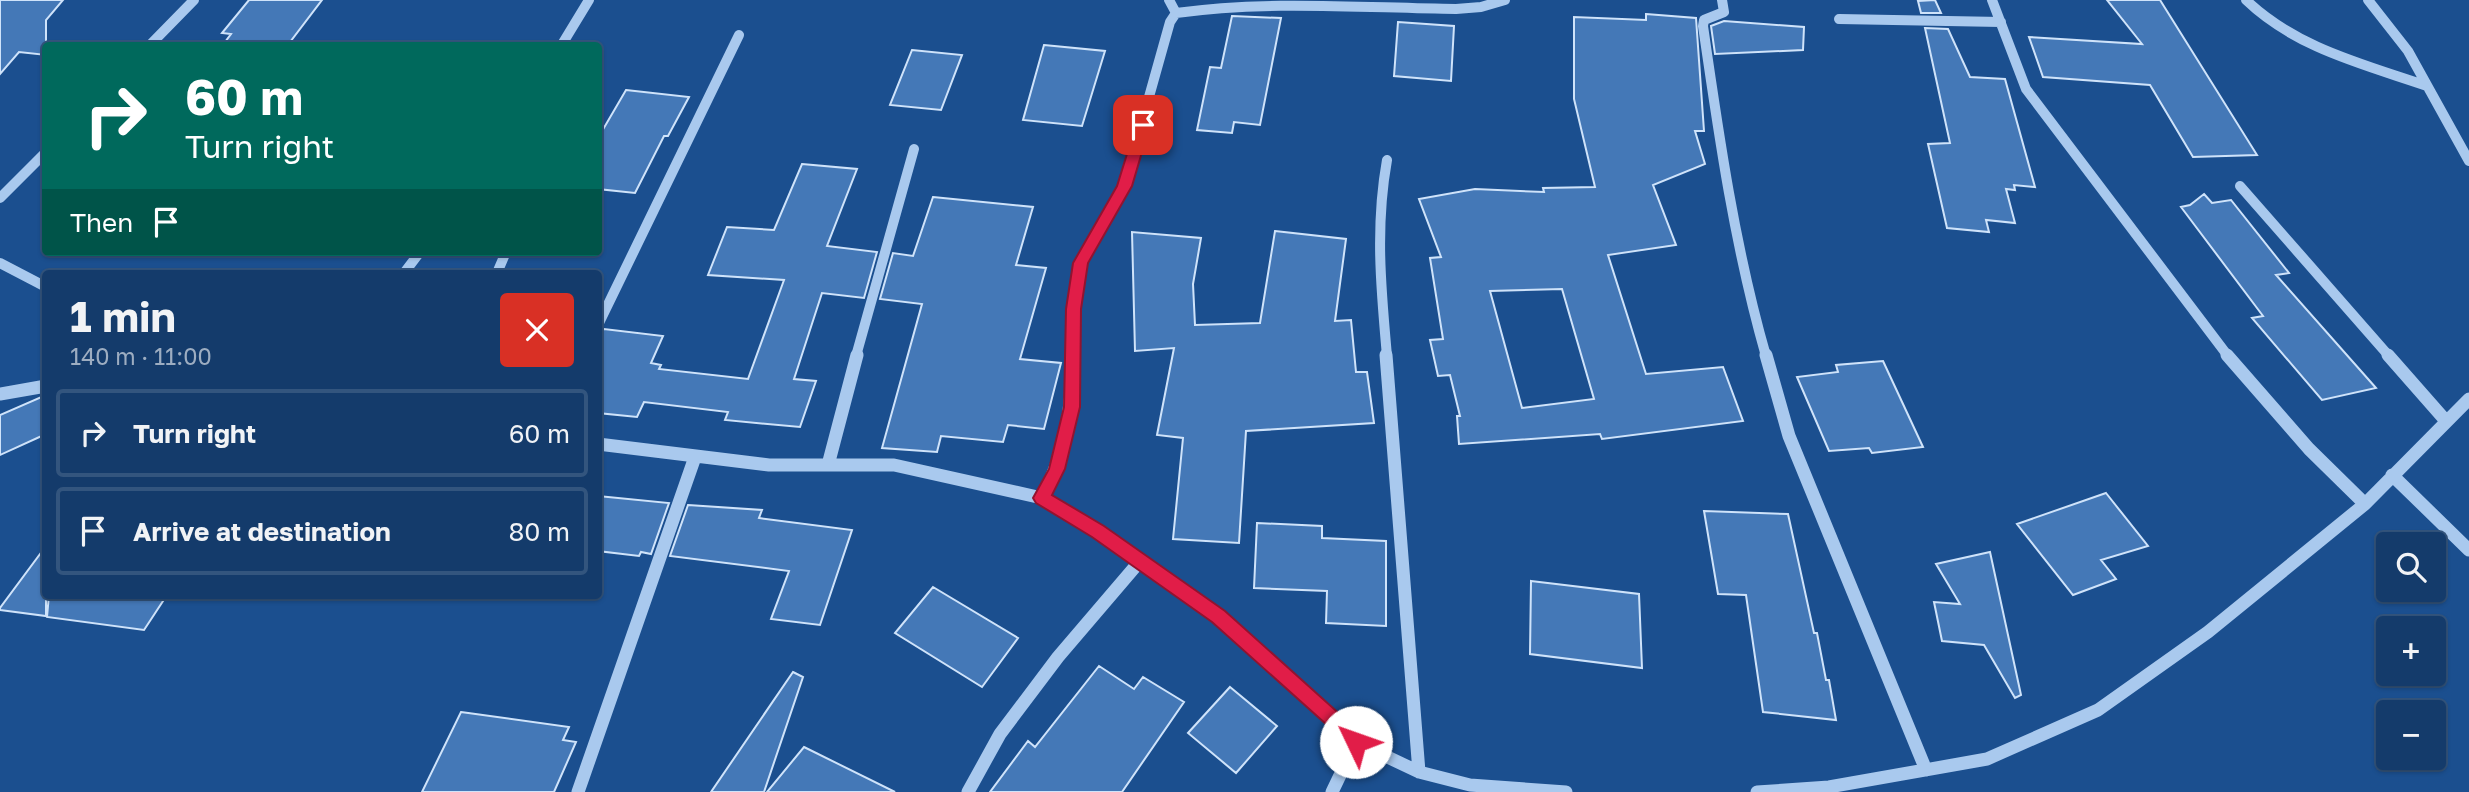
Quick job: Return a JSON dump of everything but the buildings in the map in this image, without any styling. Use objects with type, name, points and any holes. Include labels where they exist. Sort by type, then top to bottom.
[{"type":"street","points":[[153,42],[194,0]]},
{"type":"street","points":[[563,42],[589,0]]},
{"type":"street","points":[[1169,0],[1176,13]]},
{"type":"street","points":[[1042,498],[1057,469],[1072,407],[1073,309],[1081,263],[1125,186],[1170,22],[1176,13],[1226,4],[1276,2],[1457,9],[1505,0]]},
{"type":"street","points":[[1722,0],[1724,12],[1704,20],[1703,26],[1727,188],[1751,304],[1789,436],[1926,770]]},
{"type":"street","points":[[1992,0],[2026,89],[2226,354],[2309,449],[2365,504]]},
{"type":"street","points":[[2246,0],[2278,27],[2307,42],[2427,86]]},
{"type":"street","points":[[2368,0],[2408,51],[2469,161]]},
{"type":"street","points":[[1839,19],[2001,22]]},
{"type":"street","points":[[602,316],[739,35]]},
{"type":"street","points":[[828,465],[879,268],[914,149]]},
{"type":"street","points":[[0,198],[42,156]]},
{"type":"street","points":[[1387,160],[1378,203],[1379,260],[1419,772]]},
{"type":"street","points":[[2240,186],[2446,421]]},
{"type":"street","points":[[406,270],[417,256]]},
{"type":"street","points":[[0,263],[42,285]]},
{"type":"street","points":[[0,394],[42,387]]},
{"type":"street","points":[[1757,792],[1849,788],[1987,759],[2098,710],[2208,632],[2365,504],[2469,399]]},
{"type":"street","points":[[602,445],[769,465],[894,465],[1042,498],[1219,616],[1356,742],[1419,772],[1470,785],[1566,792]]},
{"type":"street","points":[[578,792],[695,457]]},
{"type":"street","points":[[2392,475],[2469,550]]},
{"type":"street","points":[[968,792],[1000,734],[1058,657],[1140,561]]},
{"type":"street","points":[[1332,792],[1356,742]]},
{"type":"route","points":[[1143,125],[1125,186],[1081,263],[1073,309],[1072,407],[1057,469],[1042,498],[1098,531],[1219,616],[1356,742]]}]
